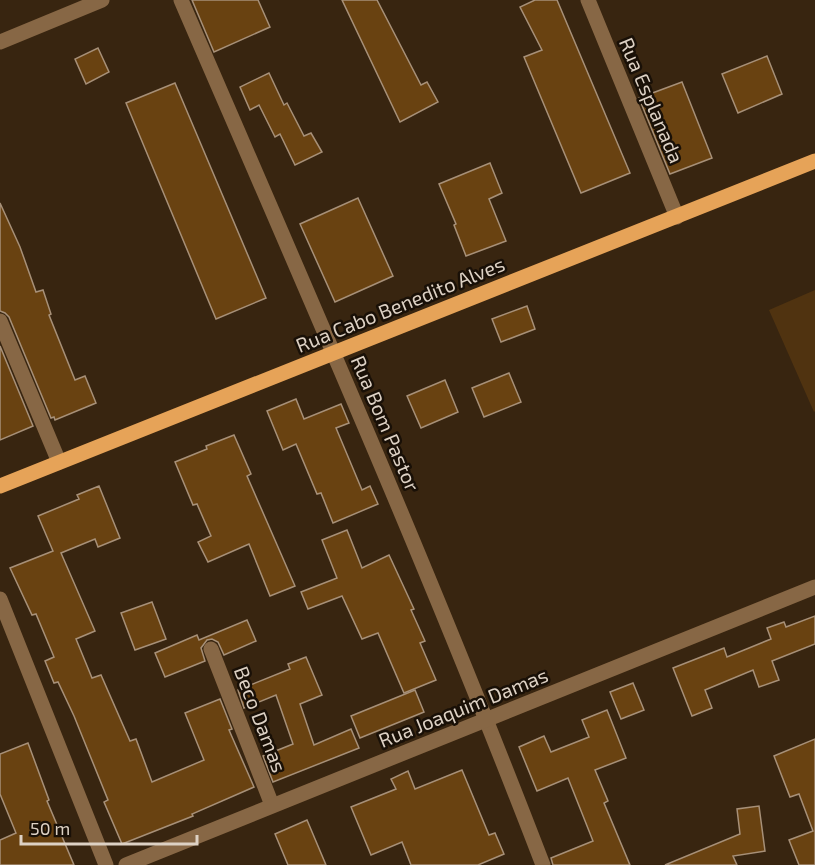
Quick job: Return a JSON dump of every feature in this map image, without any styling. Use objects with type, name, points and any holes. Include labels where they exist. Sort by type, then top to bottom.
[{"type":"main road","name":"Rua Cabo Benedito Alves","points":[[0,486],[815,160]]},
{"type":"street","points":[[0,42],[102,0]]},
{"type":"street","name":"Rua Bom Pastor","points":[[181,0],[334,353],[487,720],[543,865]]},
{"type":"street","name":"Rua Esplanada","points":[[588,0],[677,217]]},
{"type":"street","points":[[0,321],[59,462]]},
{"type":"street","name":"Rua Joaquim Damas","points":[[126,865],[815,587]]},
{"type":"street","points":[[0,599],[106,865]]},
{"type":"street","name":"Beco Damas","points":[[211,649],[272,805]]},
{"type":"shaded area","points":[[815,290],[815,411],[814,412],[769,310]]},
{"type":"building","points":[[192,0],[258,0],[270,27],[214,52]]},
{"type":"building","points":[[342,0],[377,0],[421,85],[427,82],[438,102],[400,122]]},
{"type":"building","points":[[535,0],[557,0],[630,173],[581,193],[524,57],[542,50],[520,7]]},
{"type":"building","points":[[98,48],[109,72],[86,84],[75,59]]},
{"type":"building","points":[[767,56],[782,94],[738,113],[722,74]]},
{"type":"building","points":[[269,73],[284,105],[287,103],[304,136],[311,133],[322,152],[295,165],[280,134],[275,137],[259,105],[250,110],[240,87]]},
{"type":"building","points":[[682,82],[712,158],[670,174],[639,98]]},
{"type":"building","points":[[175,83],[266,298],[216,319],[126,103]]},
{"type":"building","points":[[490,163],[502,193],[489,199],[506,241],[466,256],[454,225],[456,224],[439,184]]},
{"type":"building","points":[[358,198],[393,276],[335,302],[300,224]]},
{"type":"building","points":[[0,203],[20,247],[36,292],[43,290],[51,314],[49,315],[75,380],[85,376],[96,403],[55,420],[54,417],[51,418],[9,317],[0,311]]},
{"type":"building","points":[[527,306],[535,329],[501,342],[492,319]]},
{"type":"building","points":[[0,346],[33,426],[0,440]]},
{"type":"building","points":[[509,373],[521,402],[484,417],[472,388]]},
{"type":"building","points":[[445,380],[458,412],[421,428],[407,396]]},
{"type":"building","points":[[296,399],[304,419],[341,404],[349,423],[336,428],[362,490],[370,486],[378,504],[333,523],[321,493],[317,494],[296,444],[283,450],[267,411]]},
{"type":"building","points":[[234,435],[251,474],[247,476],[295,586],[270,596],[249,544],[208,562],[198,542],[211,536],[197,504],[193,505],[175,462]]},
{"type":"building","points":[[99,486],[120,538],[98,547],[95,539],[61,553],[95,631],[76,639],[92,678],[101,675],[130,741],[136,739],[152,782],[204,760],[185,713],[220,699],[232,729],[229,730],[254,787],[192,814],[193,816],[122,844],[104,802],[108,800],[74,716],[58,682],[54,683],[45,661],[54,657],[36,614],[32,615],[10,568],[53,551],[38,516],[79,499],[77,495]]},
{"type":"building","points":[[347,530],[362,568],[389,555],[414,609],[411,610],[425,641],[420,643],[436,680],[404,693],[378,633],[362,639],[342,596],[308,609],[301,592],[337,578],[322,540]]},
{"type":"building","points":[[152,602],[166,639],[135,650],[121,613]]},
{"type":"building","points":[[815,616],[815,644],[772,661],[779,680],[759,687],[753,670],[705,690],[712,708],[692,716],[673,668],[724,648],[727,657],[771,639],[767,628],[784,622],[786,627]]},
{"type":"building","points":[[247,620],[256,641],[224,655],[218,642],[212,639],[207,640],[201,648],[205,661],[165,677],[155,653],[197,635],[199,640]]},
{"type":"building","points":[[306,657],[322,695],[300,704],[314,745],[351,729],[359,748],[273,782],[263,756],[293,744],[276,695],[244,708],[238,690],[290,669],[288,664]]},
{"type":"building","points":[[633,683],[644,710],[621,719],[610,692]]},
{"type":"building","points":[[415,690],[424,712],[360,738],[351,716]]},
{"type":"building","points":[[607,710],[626,758],[595,770],[608,801],[604,803],[630,865],[553,865],[551,858],[593,841],[568,778],[537,791],[519,747],[544,736],[551,752],[589,737],[582,720]]},
{"type":"building","points":[[815,739],[815,865],[799,865],[789,840],[813,831],[799,794],[790,797],[774,756]]},
{"type":"building","points":[[28,743],[49,800],[47,801],[74,865],[0,865],[0,840],[16,833],[0,794],[0,754]]},
{"type":"building","points":[[462,770],[489,835],[495,833],[504,854],[478,865],[411,865],[402,842],[371,855],[351,807],[396,789],[391,779],[408,771],[415,789]]},
{"type":"building","points":[[759,806],[765,851],[733,856],[737,865],[665,865],[740,834],[737,809]]},
{"type":"building","points":[[307,820],[326,865],[288,865],[275,834]]}]
